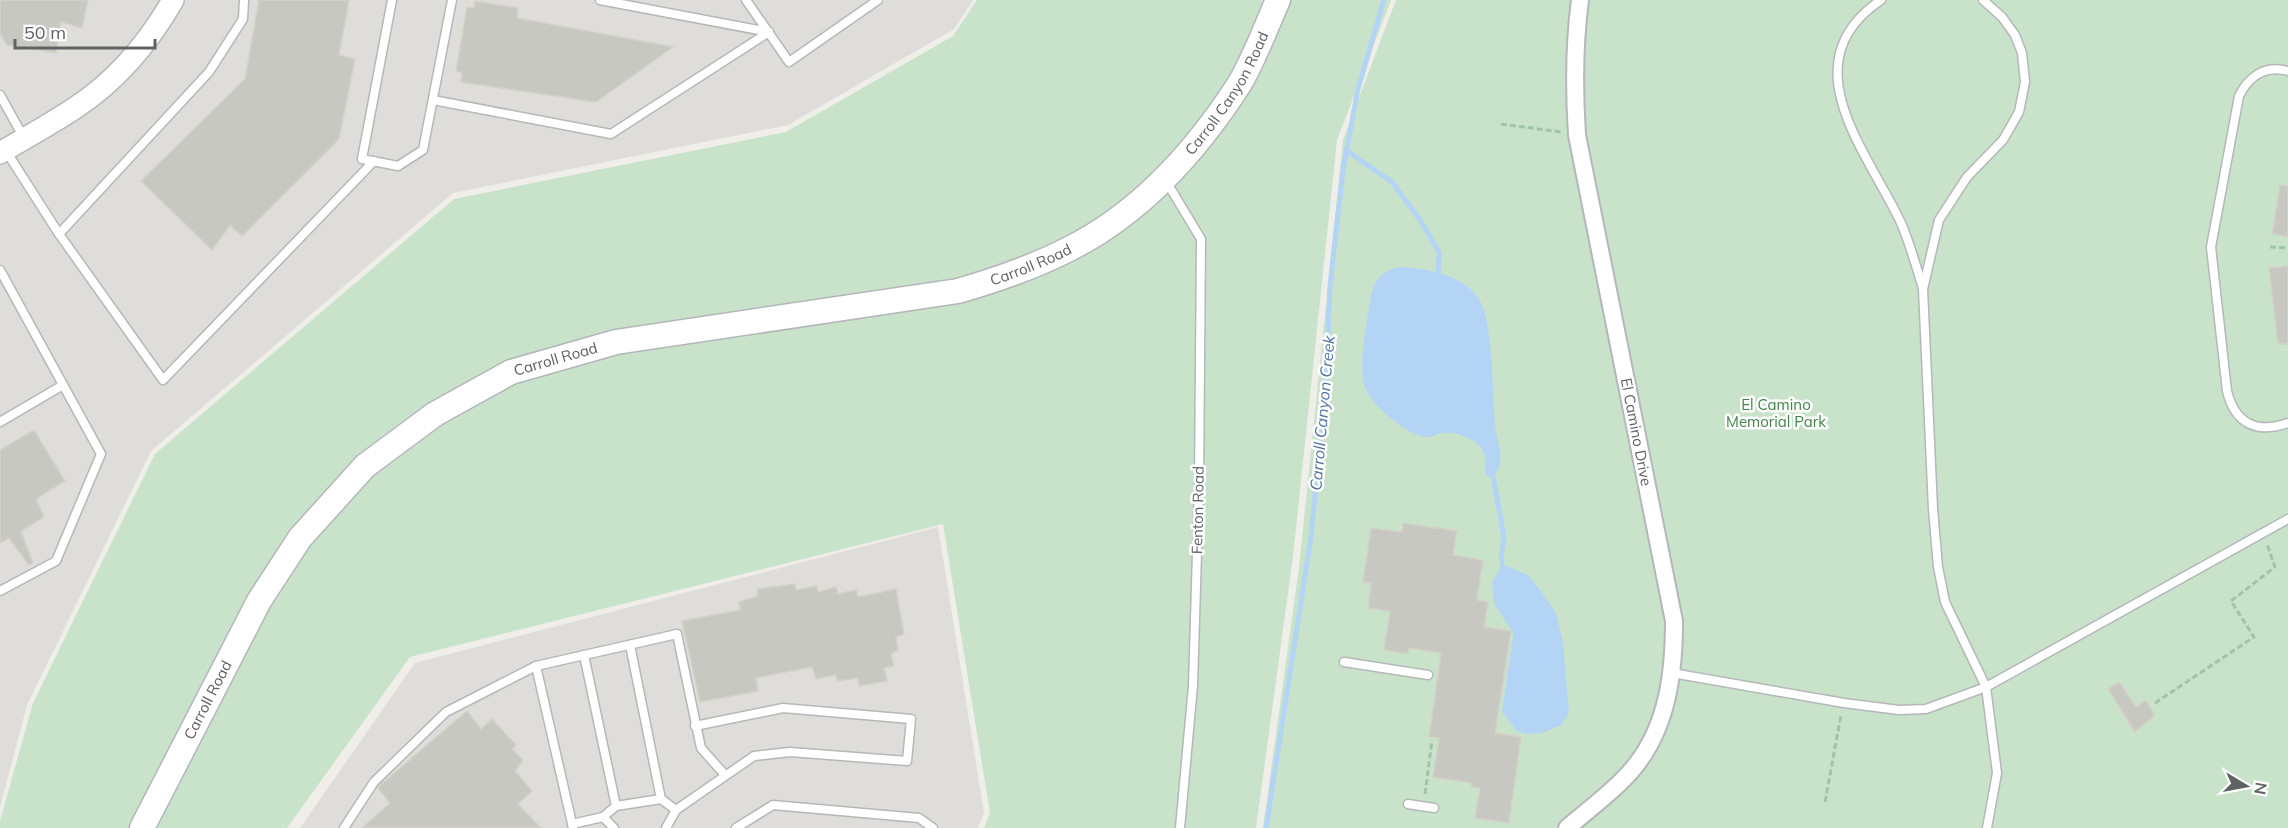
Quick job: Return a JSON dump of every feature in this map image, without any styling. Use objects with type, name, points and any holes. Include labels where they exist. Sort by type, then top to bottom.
[{"type":"main road","name":"Carroll Canyon Road","points":[[1164,178],[1193,150],[1241,81],[1278,0]]},
{"type":"main road","name":"Carroll Road","points":[[142,828],[259,601],[300,538],[365,466],[435,414],[511,372],[616,342],[958,291],[1000,279],[1069,249],[1139,203],[1164,178]]},
{"type":"street","points":[[2,151],[76,107],[121,70],[149,38],[173,0]]},
{"type":"street","name":"El Camino Drive","points":[[1567,828],[1634,767],[1646,750],[1664,710],[1672,673],[1674,621],[1577,135],[1574,89],[1580,0]]},
{"type":"lane","points":[[59,234],[209,72],[243,19],[244,0]]},
{"type":"lane","points":[[392,0],[362,159],[398,166],[423,150],[452,0]]},
{"type":"lane","points":[[600,0],[769,32]]},
{"type":"lane","points":[[746,0],[789,62],[878,0]]},
{"type":"lane","points":[[1881,0],[1868,9],[1850,30],[1840,52],[1837,83],[1843,111],[1902,224],[1923,289],[1933,508],[1938,567],[1945,602],[1986,687],[1997,773],[1987,828]]},
{"type":"lane","points":[[1923,289],[1940,220],[1966,177],[2003,140],[2019,112],[2025,82],[2022,53],[2015,35],[2002,17],[1983,0]]},
{"type":"lane","points":[[433,100],[611,134],[769,32]]},
{"type":"lane","points":[[2288,71],[2274,69],[2263,71],[2244,85],[2239,96],[2211,247],[2230,404],[2237,415],[2247,423],[2259,428],[2271,428],[2288,423]]},
{"type":"lane","points":[[0,94],[24,138]]},
{"type":"lane","points":[[2,151],[163,380],[374,161]]},
{"type":"lane","name":"Fenton Road","points":[[1164,178],[1201,238],[1199,486],[1193,674],[1180,828]]},
{"type":"lane","points":[[0,270],[101,454],[56,561],[0,591]]},
{"type":"lane","points":[[0,422],[63,385]]},
{"type":"lane","points":[[1672,673],[1844,703],[1899,710],[1926,709],[1986,687],[2288,519]]},
{"type":"lane","points":[[344,828],[374,782],[446,712],[536,666],[677,634],[701,748],[725,775]]},
{"type":"lane","points":[[630,645],[661,799],[676,810]]},
{"type":"lane","points":[[584,655],[616,806]]},
{"type":"lane","points":[[1344,662],[1428,675]]},
{"type":"lane","points":[[536,666],[573,826],[603,817],[616,806],[661,799]]},
{"type":"lane","points":[[666,828],[676,810],[754,756],[790,752],[907,762],[911,719],[783,708],[695,726]]},
{"type":"lane","points":[[1408,804],[1434,808]]},
{"type":"lane","points":[[736,828],[773,805],[919,818],[933,828]]},
{"type":"lane","points":[[603,817],[614,828]]},
{"type":"path","points":[[1501,124],[1577,135]]},
{"type":"path","points":[[2270,247],[2288,248]]},
{"type":"path","points":[[2155,703],[2254,637],[2231,601],[2275,567],[2264,532]]},
{"type":"path","points":[[1825,802],[1844,703]]},
{"type":"path","points":[[1424,806],[1432,740]]},
{"type":"shaded area","points":[[0,0],[973,0],[954,29],[788,125],[453,193],[151,451],[27,705],[0,807]]},
{"type":"shaded area","points":[[938,527],[984,813],[978,828],[300,828],[415,663]]},
{"type":"green space","points":[[977,0],[1391,0],[1337,140],[1293,556],[1256,828],[984,828],[990,813],[943,524],[410,657],[287,828],[0,828],[33,703],[155,454],[454,199],[786,132],[953,36]]},
{"type":"green space","name":"El Camino Memorial Park","points":[[1396,0],[2288,0],[2288,828],[1263,828],[1299,568],[1343,140]]},
{"type":"water","points":[[1401,267],[1433,271],[1454,278],[1472,291],[1484,310],[1490,342],[1496,434],[1500,457],[1499,468],[1492,477],[1486,476],[1484,453],[1472,440],[1446,432],[1431,437],[1413,433],[1385,413],[1367,392],[1362,372],[1362,360],[1371,294],[1383,274]]},
{"type":"water","points":[[1507,566],[1528,575],[1541,591],[1556,613],[1563,643],[1569,713],[1561,725],[1542,733],[1527,734],[1517,731],[1502,712],[1513,636],[1495,605],[1492,582],[1501,568]]},
{"type":"building","points":[[0,0],[88,0],[82,28],[61,22],[56,53],[7,45],[0,34]]},
{"type":"building","points":[[259,0],[349,0],[339,55],[355,59],[339,139],[242,236],[230,225],[212,250],[141,181],[245,79]]},
{"type":"building","points":[[475,1],[518,8],[517,18],[673,47],[596,102],[461,82],[462,73],[456,71],[467,7],[474,8]]},
{"type":"building","points":[[2280,185],[2288,186],[2288,237],[2272,234]]},
{"type":"building","points":[[2288,266],[2288,344],[2278,344],[2269,268]]},
{"type":"building","points":[[34,430],[65,481],[36,499],[44,517],[21,531],[33,563],[29,565],[9,538],[0,543],[0,450]]},
{"type":"building","points":[[1403,523],[1457,531],[1453,555],[1483,560],[1477,600],[1488,602],[1484,627],[1511,631],[1495,733],[1521,737],[1509,823],[1475,818],[1480,788],[1471,787],[1472,783],[1433,777],[1439,738],[1429,737],[1441,653],[1409,648],[1408,654],[1384,650],[1390,611],[1368,608],[1371,583],[1363,582],[1371,528],[1402,532]]},
{"type":"building","points":[[795,584],[796,590],[817,586],[818,592],[836,587],[838,594],[856,590],[858,597],[896,589],[904,634],[896,637],[898,650],[891,654],[894,666],[884,668],[887,681],[859,686],[858,678],[837,681],[836,675],[816,679],[812,667],[756,678],[758,691],[700,702],[682,621],[740,610],[739,602],[758,596],[757,589]]},
{"type":"building","points":[[2119,682],[2136,707],[2146,700],[2155,715],[2135,732],[2108,689]]},
{"type":"building","points":[[467,711],[481,729],[492,719],[516,745],[512,749],[523,760],[515,771],[532,791],[518,804],[541,828],[362,828],[390,803],[378,788],[379,786]]},
{"type":"waterway","name":"Carroll Canyon Creek","points":[[1266,828],[1311,537],[1326,382],[1330,286],[1343,170],[1358,89],[1384,0]]},
{"type":"waterway","points":[[1347,151],[1392,182],[1420,220],[1439,252],[1438,278]]},
{"type":"waterway","points":[[1492,470],[1504,537],[1501,557],[1504,573]]}]
